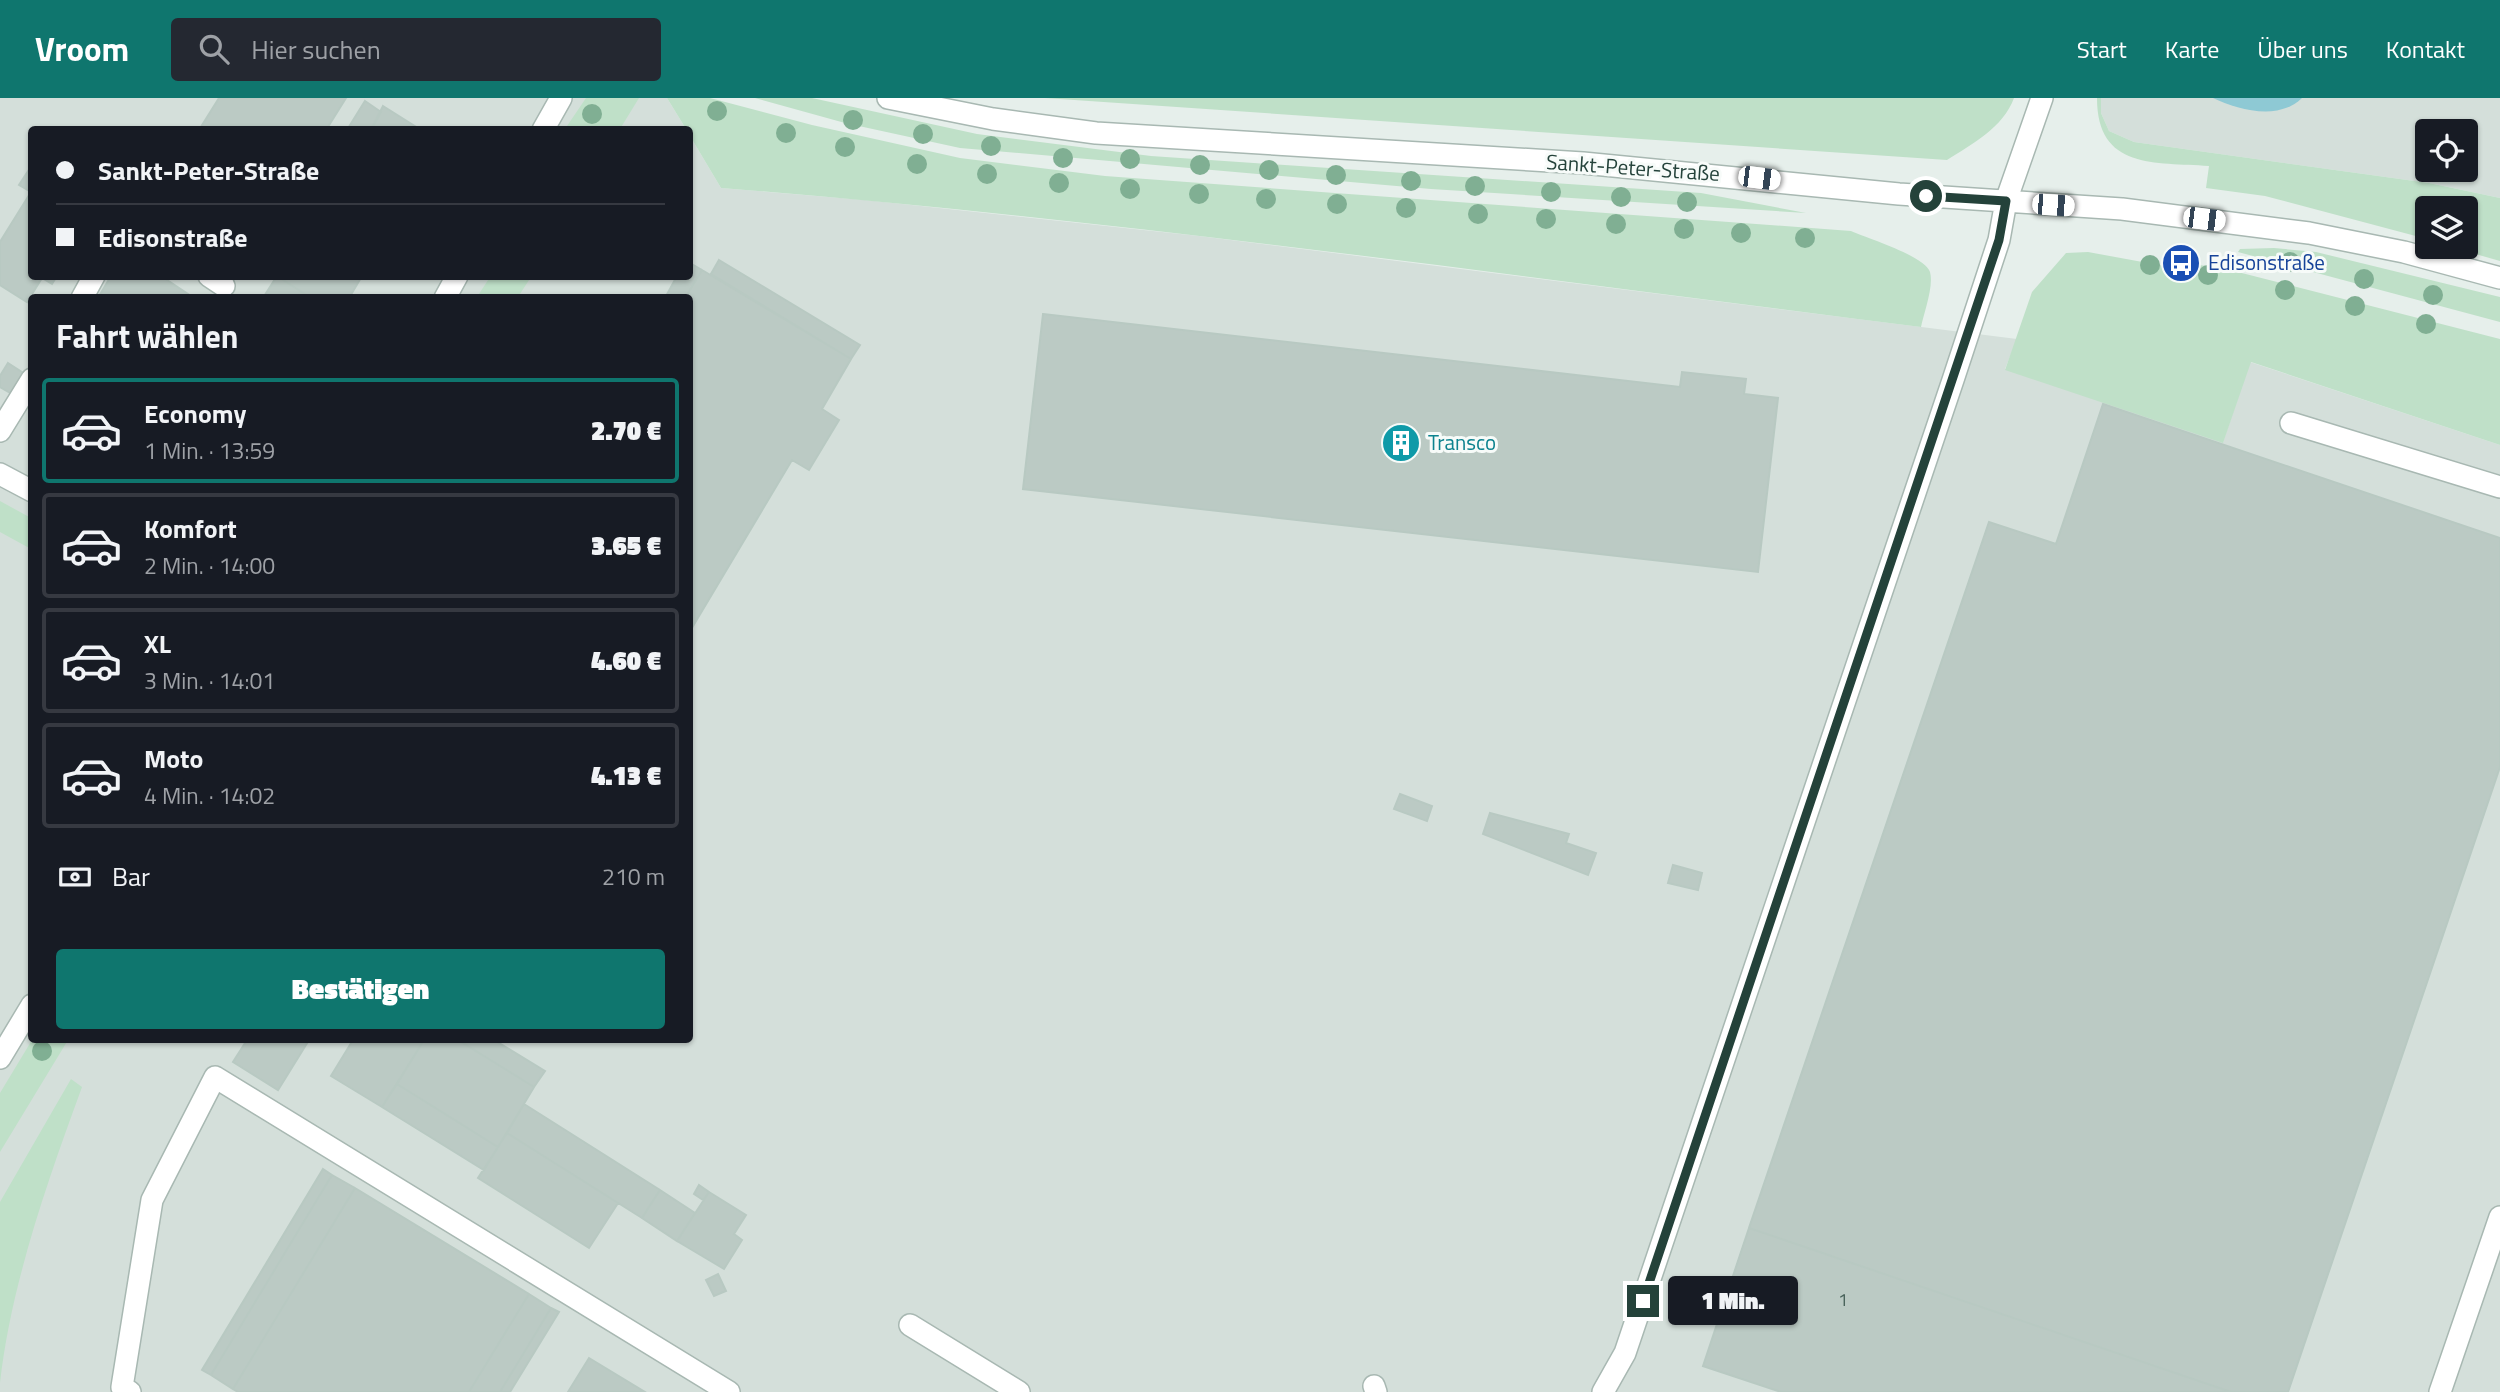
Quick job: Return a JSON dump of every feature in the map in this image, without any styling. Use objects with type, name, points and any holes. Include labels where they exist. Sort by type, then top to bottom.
[{"type":"street","points":[[545,126],[561,98]]},
{"type":"street","points":[[1603,1392],[1625,1353],[1953,380],[1999,240],[2006,201],[2042,98]]},
{"type":"street","name":"Sankt-Peter-Straße","points":[[899,99],[993,119],[1096,133],[1583,163],[2122,209],[2309,233],[2404,252],[2500,278]]},
{"type":"street","points":[[0,431],[28,388]]},
{"type":"street","points":[[2291,423],[2500,486]]},
{"type":"street","points":[[0,474],[28,489]]},
{"type":"street","points":[[0,1058],[28,1011]]},
{"type":"street","points":[[130,1392],[122,1387],[152,1200],[215,1077],[729,1392]]},
{"type":"street","points":[[2440,1392],[2500,1217]]},
{"type":"street","points":[[910,1325],[1019,1392]]},
{"type":"shaded area","points":[[0,98],[667,98],[684,126],[28,126],[28,280],[693,280],[693,141],[721,188],[865,200],[1199,236],[2017,339],[2005,369],[2223,442],[2250,362],[2500,445],[2500,1392],[0,1392]]},
{"type":"shaded area","points":[[2101,98],[2500,98],[2500,198],[2422,182],[2478,182],[2478,119],[2415,119],[2415,181],[2134,142],[2109,131],[2101,113]]},
{"type":"green space","points":[[586,98],[639,98],[622,126],[567,126]]},
{"type":"green space","points":[[667,98],[710,98],[812,125],[960,158],[1105,176],[1851,231],[1907,254],[1926,266],[1931,278],[1930,292],[1921,327],[1172,233],[721,188],[693,141],[693,126],[684,126]]},
{"type":"green space","points":[[755,98],[812,98],[977,134],[1151,156],[1701,193],[1806,213],[1431,189],[960,148],[845,123]]},
{"type":"green space","points":[[1045,98],[2014,98],[1995,127],[1947,160]]},
{"type":"green space","points":[[2097,98],[2101,98],[2101,113],[2109,131],[2134,142],[2429,183],[2500,198],[2500,261],[2478,255],[2478,196],[2415,196],[2415,236],[2265,196],[2206,188],[2209,166],[2150,162],[2133,158],[2118,150],[2107,138],[2100,121]]},
{"type":"green space","points":[[2274,248],[2316,252],[2500,297],[2500,322],[2238,252],[2240,249]]},
{"type":"green space","points":[[2088,252],[2197,272],[2199,265],[2222,268],[2500,339],[2500,445],[2251,362],[2223,443],[2005,370],[2032,292],[2066,253]]},
{"type":"green space","points":[[488,280],[529,280],[520,294],[479,294]]},
{"type":"green space","points":[[0,501],[28,516],[28,547],[0,532]]},
{"type":"green space","points":[[30,1043],[66,1043],[0,1152],[0,1093]]},
{"type":"green space","points":[[71,1079],[82,1087],[32,1233],[13,1308],[0,1383],[0,1202]]},
{"type":"water","points":[[2213,98],[2302,98],[2282,109],[2258,111]]},
{"type":"building","points":[[219,98],[346,98],[328,126],[202,126]]},
{"type":"building","points":[[365,101],[381,112],[373,126],[349,126]]},
{"type":"building","points":[[383,106],[415,126],[373,126]]},
{"type":"building","points":[[28,171],[28,190],[19,185]]},
{"type":"building","points":[[28,197],[28,280],[41,280],[32,294],[28,294],[27,302],[0,285],[0,242]]},
{"type":"building","points":[[719,260],[860,345],[851,359],[711,274]]},
{"type":"building","points":[[693,265],[702,270],[687,294],[667,294],[675,280],[693,280]]},
{"type":"building","points":[[702,270],[851,359],[822,409],[839,420],[809,470],[792,460],[693,626],[693,294],[687,294]]},
{"type":"building","points":[[109,280],[167,280],[188,294],[100,294]]},
{"type":"building","points":[[274,280],[283,280],[305,294],[266,294]]},
{"type":"building","points":[[283,280],[360,280],[351,294],[305,294]]},
{"type":"building","name":"Transco","points":[[1043,314],[1680,387],[1682,372],[1746,379],[1744,394],[1778,398],[1758,572],[1023,489]]},
{"type":"building","points":[[8,363],[25,374],[12,394],[0,387],[0,376]]},
{"type":"building","points":[[2103,404],[2500,538],[2500,767],[2288,1392],[2231,1392],[1749,1228],[1989,522],[2056,544]]},
{"type":"building","points":[[1400,794],[1432,806],[1427,821],[1394,809]]},
{"type":"building","points":[[1490,813],[1569,834],[1566,843],[1596,853],[1588,875],[1483,834]]},
{"type":"building","points":[[1673,865],[1702,873],[1698,890],[1668,883]]},
{"type":"building","points":[[245,1043],[307,1043],[278,1090],[233,1062]]},
{"type":"building","points":[[351,1043],[422,1043],[382,1107],[331,1076]]},
{"type":"building","points":[[422,1043],[463,1043],[534,1087],[498,1147],[397,1084]]},
{"type":"building","points":[[463,1043],[499,1043],[545,1071],[534,1087]]},
{"type":"building","points":[[397,1084],[498,1147],[484,1170],[382,1107]]},
{"type":"building","points":[[524,1104],[660,1190],[642,1218],[507,1133]]},
{"type":"building","points":[[507,1133],[618,1203],[589,1248],[478,1178]]},
{"type":"building","points":[[323,1169],[332,1175],[211,1375],[202,1370]]},
{"type":"building","points":[[332,1175],[355,1188],[233,1389],[211,1375]]},
{"type":"building","points":[[699,1185],[709,1192],[703,1200],[694,1194]]},
{"type":"building","points":[[355,1188],[529,1294],[469,1392],[238,1392],[233,1389]]},
{"type":"building","points":[[660,1190],[695,1213],[677,1241],[642,1218]]},
{"type":"building","points":[[709,1192],[746,1215],[734,1234],[742,1240],[724,1269],[677,1241]]},
{"type":"building","points":[[1749,1228],[2231,1392],[1781,1392],[1703,1366]]},
{"type":"building","points":[[718,1274],[726,1291],[714,1296],[706,1280]]},
{"type":"building","points":[[529,1294],[551,1308],[500,1392],[469,1392]]},
{"type":"building","points":[[551,1308],[559,1312],[510,1392],[500,1392]]},
{"type":"building","points":[[589,1358],[645,1392],[568,1392]]},
{"type":"place","name":"Edisonstraße","points":[[2181,263]]},
{"type":"place","name":"Transco","points":[[1401,443]]},
{"type":"route","points":[[1643,1301],[1999,240],[2006,201],[1926,196]]}]
